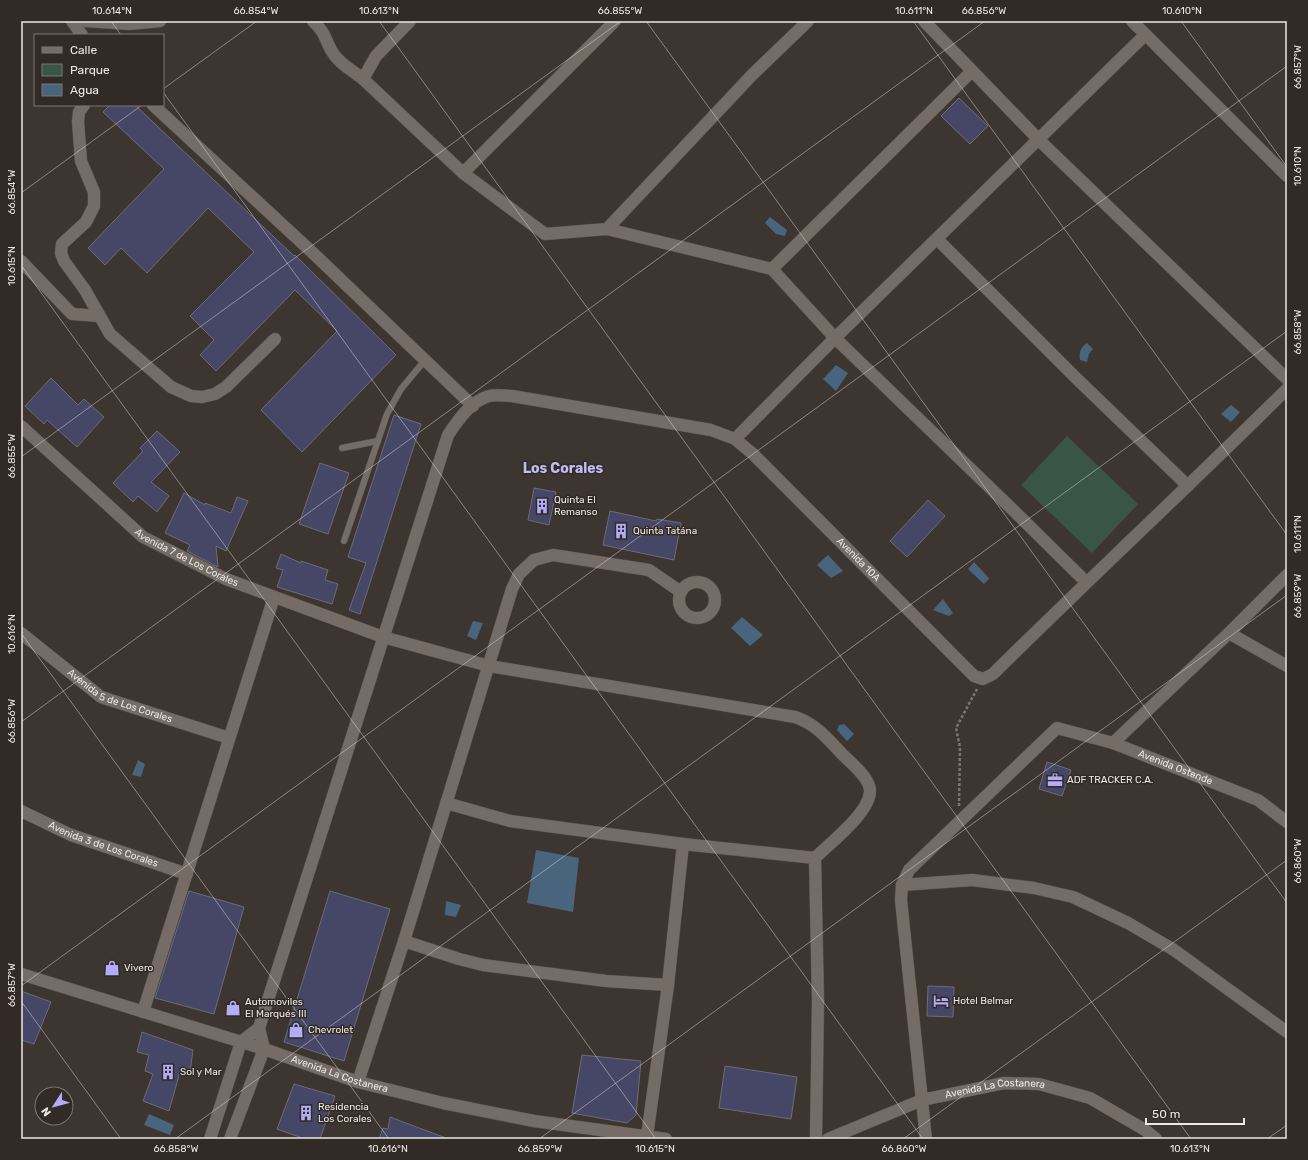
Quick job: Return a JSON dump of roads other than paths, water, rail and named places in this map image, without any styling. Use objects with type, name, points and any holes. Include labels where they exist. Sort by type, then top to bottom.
[{"type":"street","points":[[72,21],[81,34]]},
{"type":"street","points":[[86,21],[129,24],[160,21]]},
{"type":"street","points":[[313,21],[323,31],[332,50],[343,64],[363,79],[463,173],[545,234],[607,229],[772,270],[835,338],[894,397],[1014,510],[1086,582],[1188,486],[1287,388]]},
{"type":"street","points":[[363,79],[376,56],[410,21]]},
{"type":"street","points":[[463,173],[615,21]]},
{"type":"street","points":[[607,229],[752,75],[808,21]]},
{"type":"street","points":[[924,21],[1038,140],[1287,379]]},
{"type":"street","points":[[1132,21],[1287,176]]},
{"type":"street","points":[[735,439],[835,338],[1145,35]]},
{"type":"street","points":[[772,270],[972,71]]},
{"type":"street","points":[[83,106],[79,112],[78,122],[81,161],[94,192],[94,206],[86,222],[62,244],[61,253],[64,261],[85,290],[110,334],[171,387],[191,396],[202,397],[215,394],[226,387],[275,339]]},
{"type":"street","points":[[153,106],[314,254],[473,406]]},
{"type":"street","points":[[937,239],[1075,377],[1188,486]]},
{"type":"street","points":[[21,261],[72,314],[99,316]]},
{"type":"street","name":"Avenida 10A","points":[[259,1028],[448,435],[460,417],[473,406],[490,396],[512,396],[712,430],[735,439],[758,459],[974,676],[983,679],[993,674],[1086,582]]},
{"type":"street","name":"Avenida 7 de Los Corales","points":[[21,426],[143,537],[226,579],[383,637],[489,666],[795,717],[806,721],[817,727],[864,776],[870,790],[866,806],[815,858]]},
{"type":"street","points":[[358,1082],[404,941],[512,589],[519,574],[534,560],[553,555],[649,570],[681,592]]},
{"type":"street","points":[[1113,744],[1229,633],[1287,574]]},
{"type":"street","points":[[143,1012],[274,597]]},
{"type":"street","name":"Avenida 5 de Los Corales","points":[[21,633],[101,697],[230,738]]},
{"type":"street","points":[[1229,633],[1287,666]]},
{"type":"street","name":"Avenida Ostende","points":[[902,885],[909,870],[1057,728],[1113,744],[1258,800],[1287,822]]},
{"type":"street","points":[[446,802],[510,822],[683,844],[815,858],[818,1001],[816,1139]]},
{"type":"street","name":"Avenida 3 de Los Corales","points":[[21,811],[71,835],[187,874]]},
{"type":"street","points":[[647,1136],[668,985],[683,844]]},
{"type":"street","points":[[926,1139],[901,900],[902,885],[972,880],[1034,888],[1073,897],[1128,923],[1174,950],[1287,1032]]},
{"type":"street","points":[[404,941],[459,960],[483,965],[606,981],[668,985]]},
{"type":"street","name":"Avenida La Costanera","points":[[21,974],[264,1049],[358,1082],[443,1103],[534,1120],[666,1139]]},
{"type":"street","points":[[210,1139],[241,1042],[259,1028],[264,1049],[230,1139]]},
{"type":"street","name":"Avenida La Costanera","points":[[828,1139],[922,1100],[1004,1083],[1039,1084],[1090,1098],[1145,1130],[1156,1139]]},
{"type":"lane","points":[[344,541],[387,414],[402,389],[425,360]]},
{"type":"lane","points":[[342,448],[378,441]]},
{"type":"water","points":[[770,217],[787,230],[785,236],[776,234],[765,223]]},
{"type":"water","points":[[1087,343],[1093,349],[1089,354],[1087,362],[1080,360],[1080,350]]},
{"type":"water","points":[[836,365],[848,373],[836,391],[823,379]]},
{"type":"water","points":[[1231,405],[1240,412],[1231,422],[1221,414]]},
{"type":"water","points":[[828,555],[843,571],[831,578],[817,565]]},
{"type":"water","points":[[974,562],[989,579],[984,584],[968,569]]},
{"type":"water","points":[[943,599],[953,613],[949,616],[933,610]]},
{"type":"water","points":[[742,617],[763,635],[750,646],[731,628]]},
{"type":"water","points":[[473,621],[483,623],[476,640],[467,636]]},
{"type":"water","points":[[844,724],[854,734],[847,741],[837,730],[839,725]]},
{"type":"water","points":[[138,760],[145,764],[141,777],[132,775]]},
{"type":"water","points":[[536,850],[579,858],[573,912],[527,903]]},
{"type":"water","points":[[446,901],[461,905],[456,917],[445,915]]},
{"type":"water","points":[[149,1114],[174,1125],[170,1135],[144,1125]]},
{"type":"place","name":"Quinta El Remanso","points":[[542,506]]},
{"type":"place","name":"Quinta Tatána","points":[[621,531]]},
{"type":"place","name":"ADF TRACKER C.A.","points":[[1055,780]]},
{"type":"place","name":"Vivero","points":[[112,968]]},
{"type":"place","name":"Hotel Belmar","points":[[941,1001]]},
{"type":"place","name":"Automoviles El Marqués III","points":[[233,1008]]},
{"type":"place","name":"Chevrolet","points":[[296,1030]]},
{"type":"place","name":"Sol y Mar","points":[[168,1072]]},
{"type":"place","name":"Residencia Los Corales","points":[[306,1113]]},
{"type":"district","name":"Los Corales","points":[[563,468]]}]
